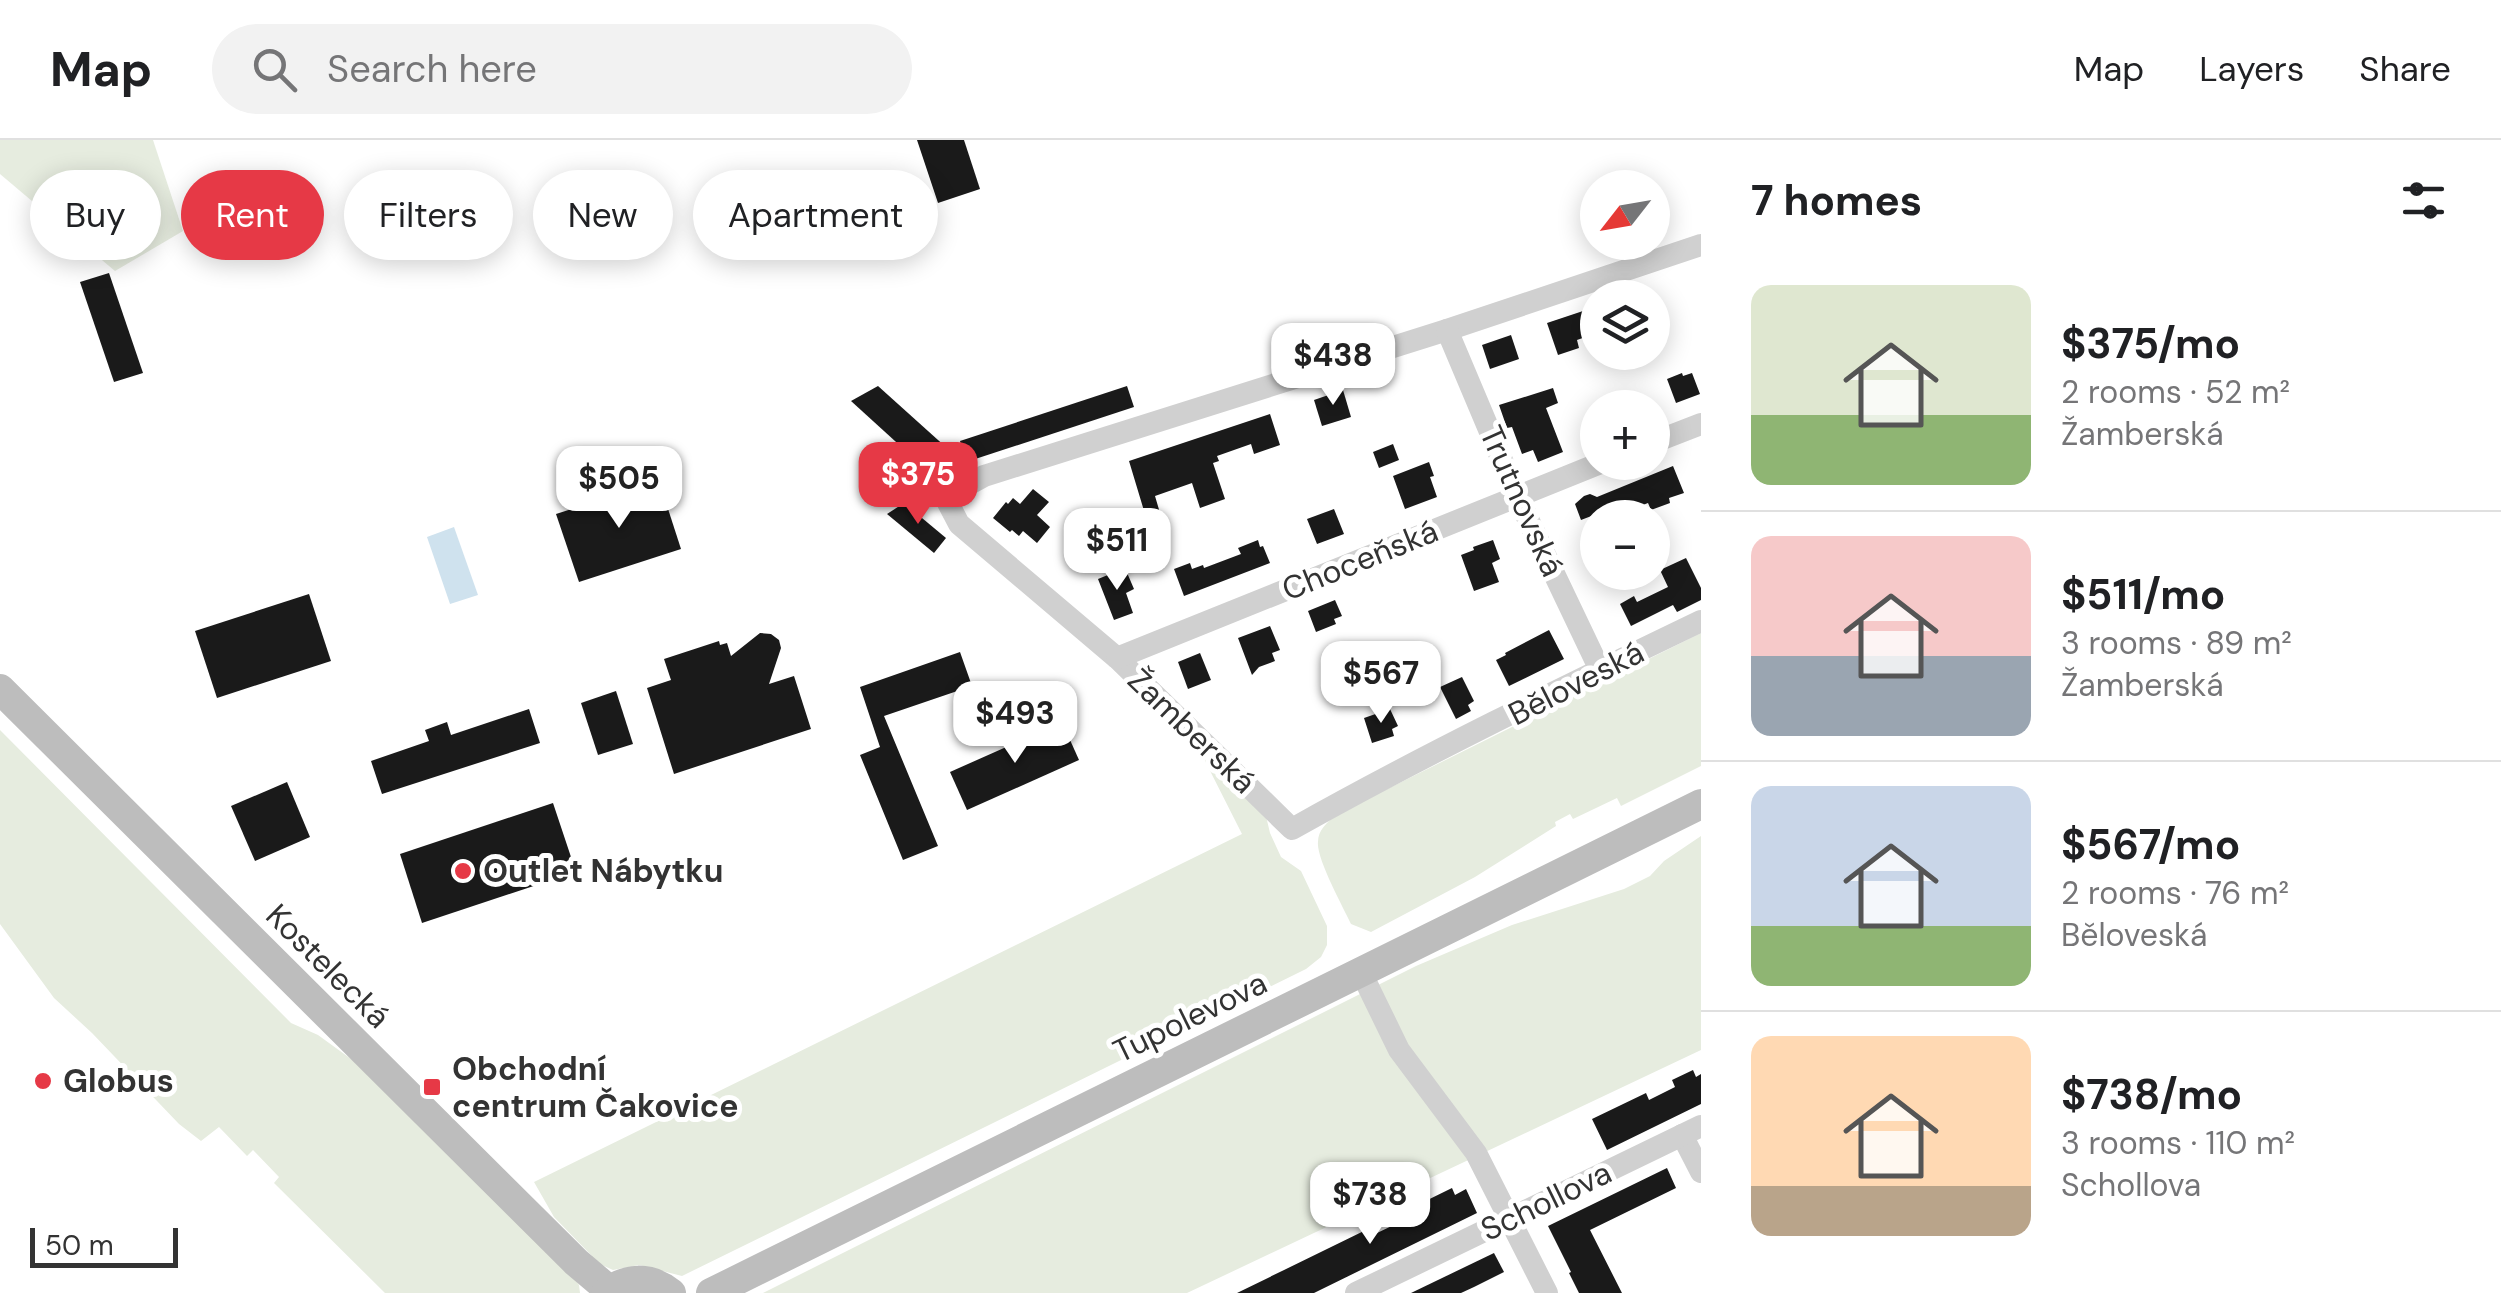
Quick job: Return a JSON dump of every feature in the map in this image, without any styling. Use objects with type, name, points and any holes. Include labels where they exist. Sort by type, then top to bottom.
[{"type":"main road","name":"Kostelecká","points":[[0,689],[607,1292]]},
{"type":"main road","name":"Tupolevova","points":[[710,1293],[1701,804]]},
{"type":"main road","points":[[607,1292],[622,1282],[638,1280],[654,1282],[671,1293]]},
{"type":"street","points":[[1447,330],[1701,245]]},
{"type":"street","name":"Žamberská","points":[[1292,829],[1118,658],[959,524],[948,503],[962,488],[984,476],[1447,330]]},
{"type":"street","name":"Trutnovská","points":[[1447,330],[1517,496],[1600,670]]},
{"type":"street","points":[[1670,436],[1701,424]]},
{"type":"street","name":"Choceňská","points":[[1118,658],[1580,471]]},
{"type":"street","name":"Běloveská","points":[[1292,829],[1701,621]]},
{"type":"street","points":[[1360,972],[1399,1050],[1476,1153],[1547,1293]]},
{"type":"street","name":"Schollova","points":[[1356,1293],[1692,1130],[1701,1172]]},
{"type":"shaded area","points":[[0,140],[153,140],[181,232],[161,244],[161,170],[30,170],[30,199],[0,174]]},
{"type":"shaded area","points":[[102,260],[134,260],[115,271]]},
{"type":"shaded area","points":[[1701,633],[1701,766],[1621,806],[1617,798],[1573,819],[1570,814],[1475,877],[1371,932],[1351,924],[1319,849],[1320,834],[1335,815]]},
{"type":"shaded area","points":[[0,730],[291,1023],[318,1035],[358,1064],[571,1274],[580,1293],[385,1293],[274,1183],[279,1177],[253,1150],[247,1156],[219,1127],[201,1141],[179,1124],[54,998],[0,924]]},
{"type":"shaded area","points":[[1199,749],[1266,816],[1281,857],[1301,871],[1327,926],[1327,945],[1321,957],[1306,969],[682,1276],[639,1265],[613,1270],[591,1260],[592,1256],[554,1217],[534,1182],[1242,834]]},
{"type":"shaded area","points":[[1701,836],[1701,1050],[1187,1293],[763,1293],[1416,966],[1512,925],[1624,889],[1650,876],[1664,861]]},
{"type":"water","points":[[454,527],[478,595],[450,604],[427,537]]},
{"type":"building","points":[[917,140],[964,140],[980,189],[938,203],[938,170],[927,170]]},
{"type":"building","points":[[109,273],[143,373],[114,382],[80,282]]},
{"type":"building","points":[[1580,312],[1579,348],[1558,355],[1547,323]]},
{"type":"building","points":[[1511,335],[1519,359],[1490,369],[1482,345]]},
{"type":"building","points":[[1692,373],[1700,394],[1676,403],[1667,379]]},
{"type":"building","points":[[878,386],[948,449],[930,468],[918,462],[851,401]]},
{"type":"building","points":[[1127,386],[1134,407],[966,462],[960,441]]},
{"type":"building","points":[[1553,388],[1558,403],[1546,408],[1563,452],[1538,462],[1533,450],[1522,454],[1499,405]]},
{"type":"building","points":[[1343,390],[1351,417],[1322,426],[1314,400]]},
{"type":"building","points":[[1270,414],[1280,445],[1254,454],[1251,444],[1217,456],[1219,461],[1213,463],[1225,499],[1200,508],[1192,483],[1155,496],[1165,530],[1151,534],[1129,461]]},
{"type":"building","points":[[1393,444],[1399,460],[1379,468],[1373,452]]},
{"type":"building","points":[[1429,462],[1437,497],[1405,509],[1393,476]]},
{"type":"building","points":[[1673,466],[1684,493],[1669,500],[1580,500],[1580,517],[1575,504],[1584,496],[1597,497],[1639,480],[1670,480]]},
{"type":"building","points":[[659,481],[681,549],[579,582],[556,514]]},
{"type":"building","points":[[1033,489],[1049,502],[1037,515],[1050,527],[1037,543],[1023,531],[1019,536],[1010,532],[993,518],[1006,502],[1013,498],[1020,504]]},
{"type":"building","points":[[904,503],[946,538],[934,553],[887,514]]},
{"type":"building","points":[[1334,509],[1344,534],[1317,544],[1307,519]]},
{"type":"building","points":[[1258,540],[1270,563],[1184,596],[1174,569],[1190,563],[1192,569],[1203,565],[1204,568],[1241,554],[1238,548]]},
{"type":"building","points":[[1493,540],[1500,559],[1492,563],[1499,582],[1474,591],[1461,555]]},
{"type":"building","points":[[1686,558],[1701,588],[1701,600],[1677,612],[1673,605],[1631,626],[1620,604],[1634,596],[1637,602],[1670,590],[1670,565]]},
{"type":"building","points":[[1125,568],[1134,589],[1126,593],[1133,613],[1114,620],[1098,579]]},
{"type":"building","points":[[309,594],[331,661],[217,698],[195,631]]},
{"type":"building","points":[[1335,600],[1342,616],[1334,619],[1336,624],[1316,632],[1308,611]]},
{"type":"building","points":[[1270,626],[1280,650],[1272,653],[1275,661],[1259,667],[1252,675],[1238,638]]},
{"type":"building","points":[[1549,630],[1564,659],[1509,686],[1496,660]]},
{"type":"building","points":[[760,633],[771,634],[779,640],[781,648],[769,684],[794,676],[811,729],[674,774],[647,688],[671,680],[664,659],[719,641],[720,645],[727,643],[731,656]]},
{"type":"building","points":[[960,652],[972,686],[884,716],[938,846],[903,860],[860,755],[880,747],[860,687]]},
{"type":"building","points":[[1200,653],[1211,680],[1188,689],[1178,662]]},
{"type":"building","points":[[1462,677],[1474,701],[1468,705],[1471,711],[1456,719],[1440,687]]},
{"type":"building","points":[[616,691],[633,744],[598,755],[581,703]]},
{"type":"building","points":[[529,709],[540,743],[382,794],[371,761],[429,741],[425,730],[447,722],[451,735]]},
{"type":"building","points":[[1390,709],[1398,726],[1392,729],[1394,736],[1372,743],[1364,718]]},
{"type":"building","points":[[1062,722],[1079,760],[967,810],[950,772]]},
{"type":"building","points":[[287,782],[310,837],[255,861],[231,806]]},
{"type":"building","points":[[553,803],[576,872],[422,923],[400,854]]},
{"type":"building","points":[[1693,1070],[1696,1077],[1701,1074],[1701,1104],[1607,1150],[1592,1119],[1646,1093],[1649,1100],[1675,1087],[1672,1080]]},
{"type":"building","points":[[1667,1168],[1676,1188],[1590,1230],[1622,1293],[1579,1293],[1548,1226]]},
{"type":"building","points":[[1452,1188],[1455,1195],[1466,1189],[1477,1213],[1314,1293],[1237,1293],[1372,1227],[1375,1234],[1402,1221],[1399,1214]]},
{"type":"building","points":[[1494,1253],[1504,1272],[1474,1287],[1461,1293],[1411,1293]]},
{"type":"place","name":"Outlet Nábytku","points":[[463,871]]},
{"type":"place","name":"Globus","points":[[43,1081]]},
{"type":"place","name":"Obchodní centrum Čakovice","points":[[432,1087]]}]
